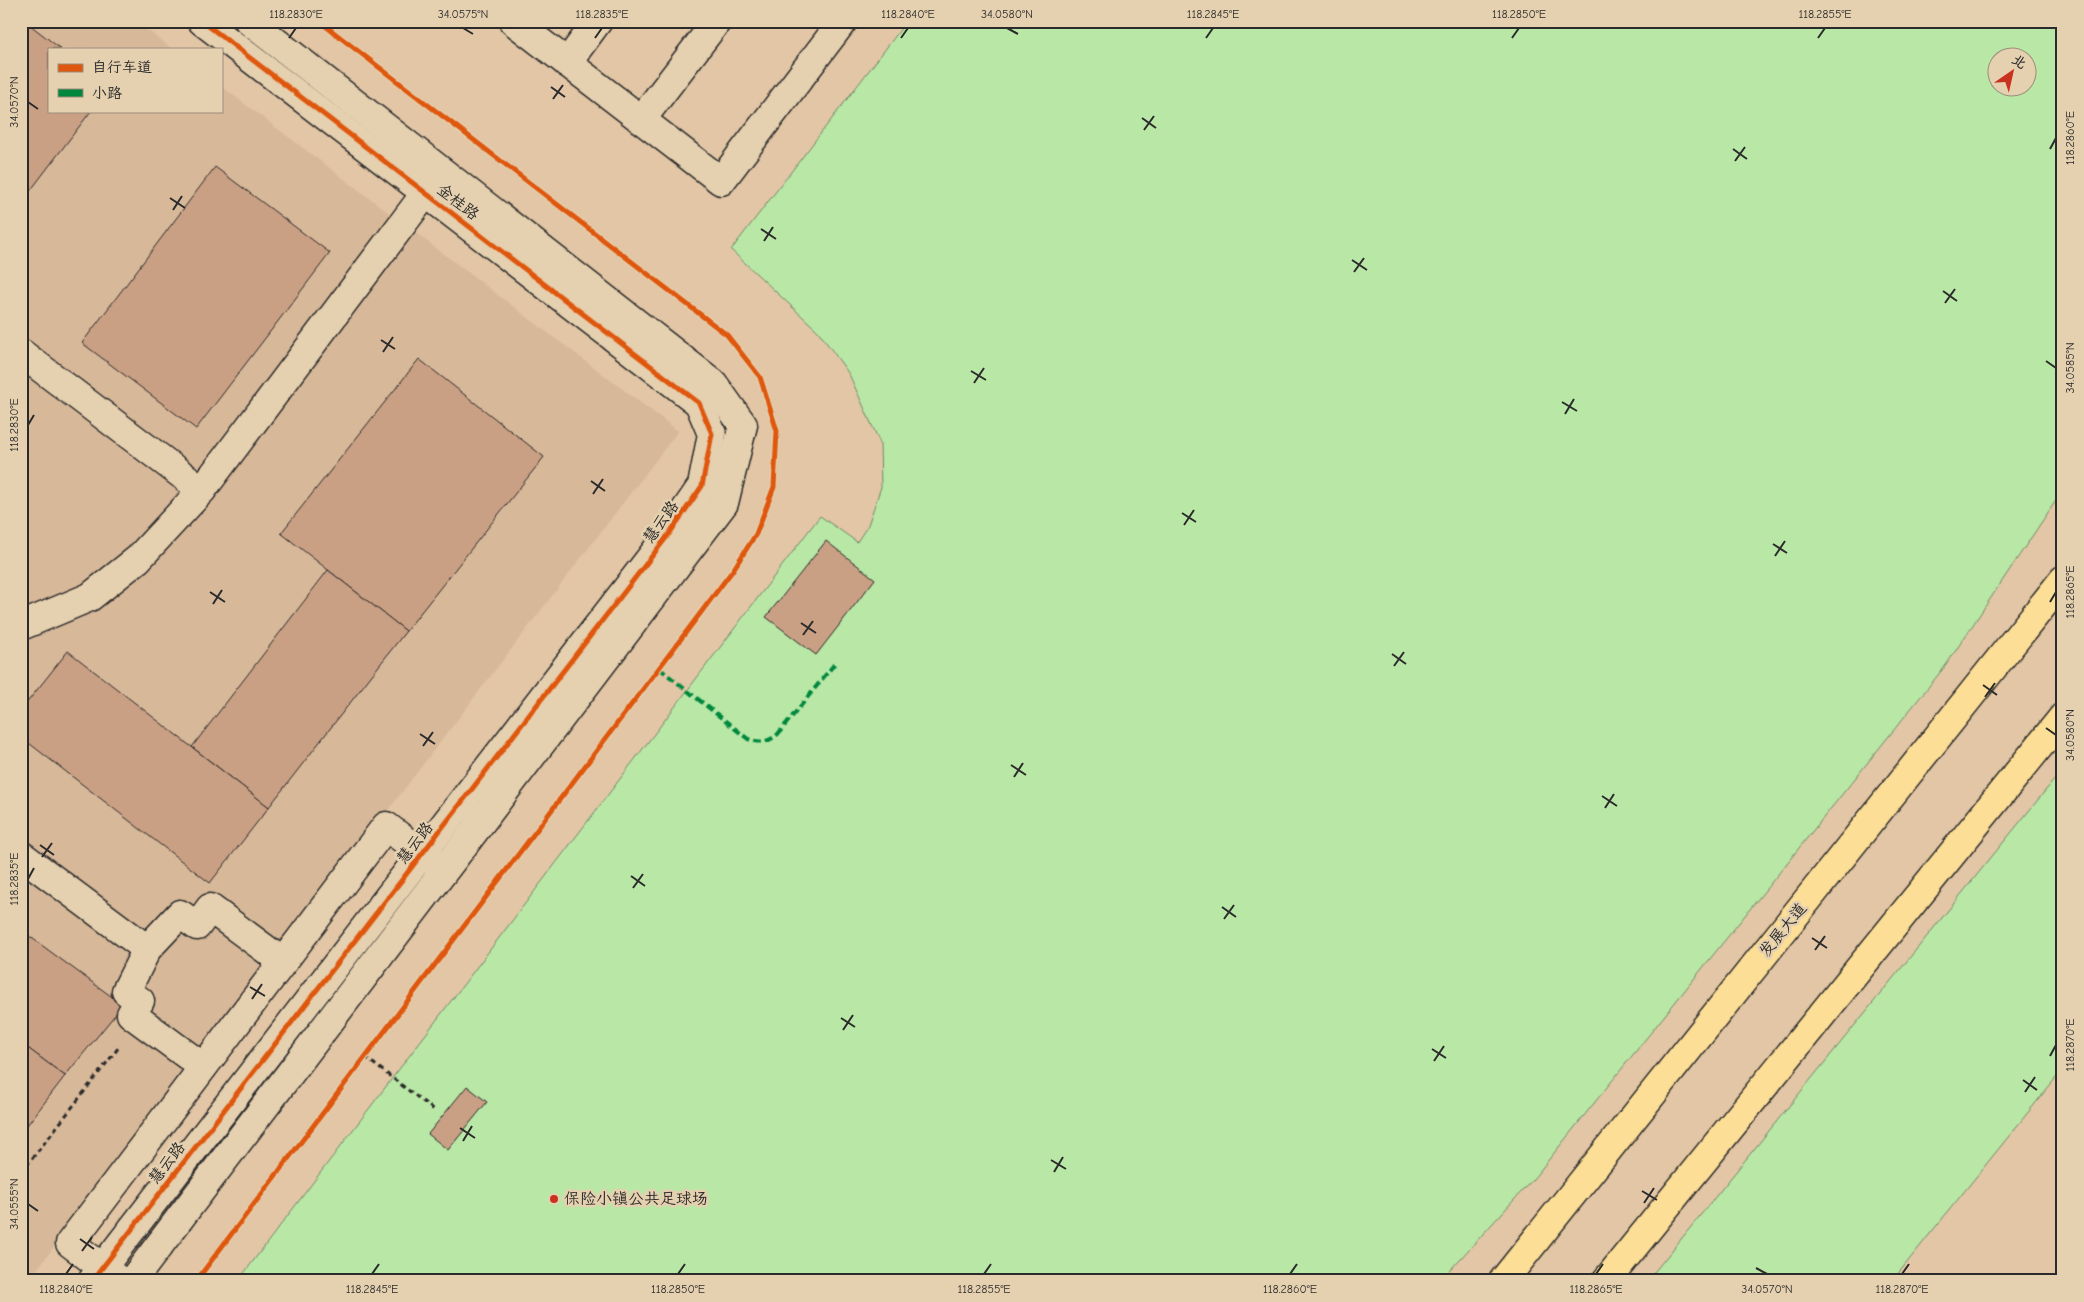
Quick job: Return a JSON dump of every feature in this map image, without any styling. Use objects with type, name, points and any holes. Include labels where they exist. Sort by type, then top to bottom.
[{"type":"main road","name":"发展大道","points":[[1503,1281],[2063,580]]},
{"type":"main road","points":[[1606,1281],[2063,717]]},
{"type":"street","name":"金桂路","points":[[202,21],[426,193],[706,393]]},
{"type":"street","name":"金桂路","points":[[249,21],[442,171],[706,393]]},
{"type":"street","points":[[513,21],[721,181],[843,21]]},
{"type":"street","points":[[567,63],[598,21]]},
{"type":"street","points":[[641,120],[717,21]]},
{"type":"street","points":[[21,626],[90,597],[138,560],[202,490],[442,171]]},
{"type":"street","points":[[21,353],[202,490]]},
{"type":"street","points":[[132,1281],[724,503],[743,425],[706,393]]},
{"type":"street","name":"慧云路","points":[[105,1276],[422,854],[669,534],[702,486],[712,434],[706,393]]},
{"type":"street","points":[[105,1276],[70,1243],[386,826],[445,871]]},
{"type":"street","points":[[21,855],[147,949]]},
{"type":"street","points":[[203,1068],[131,1014],[140,1001],[126,991],[147,949],[180,914],[197,926],[210,908],[283,962]]},
{"type":"path","points":[[21,1173],[140,1020]]},
{"type":"path","points":[[359,1065],[371,1049]]},
{"type":"path","points":[[365,1057],[434,1110]]},
{"type":"shaded area","points":[[21,21],[135,21],[171,48],[48,48],[48,112],[222,112],[222,87],[678,431],[28,1281],[21,1281]]},
{"type":"green space","points":[[907,21],[2063,21],[2063,490],[1946,665],[1534,1178],[1440,1281],[238,1281],[820,516],[857,542],[868,525],[881,487],[880,443],[849,374],[818,331],[731,250]]},
{"type":"green space","points":[[2063,769],[2063,1069],[1892,1281],[1647,1281]]},
{"type":"building","points":[[21,21],[25,21],[60,48],[48,48],[48,112],[90,112],[21,203]]},
{"type":"building","points":[[215,167],[330,253],[196,429],[82,343]]},
{"type":"building","points":[[419,359],[544,457],[406,631],[281,533]]},
{"type":"building","points":[[826,541],[875,579],[816,655],[766,617]]},
{"type":"building","points":[[328,570],[406,631],[269,807],[192,747]]},
{"type":"building","points":[[68,651],[269,807],[210,883],[21,737],[21,710]]},
{"type":"building","points":[[21,930],[123,1005],[65,1076],[21,1043]]},
{"type":"building","points":[[21,1043],[65,1076],[21,1133]]},
{"type":"building","points":[[467,1086],[487,1102],[448,1150],[428,1134]]},
{"type":"marked path","points":[[659,668],[748,739],[760,742],[767,741],[778,734],[836,662]]},
{"type":"cycle path","points":[[92,1281],[669,534],[702,486],[712,434],[699,403],[202,21]]},
{"type":"cycle path","points":[[196,1281],[733,570],[756,534],[774,487],[777,431],[760,377],[727,335],[319,21]]},
{"type":"place","name":"保险小镇公共足球场","points":[[554,1199]]}]
